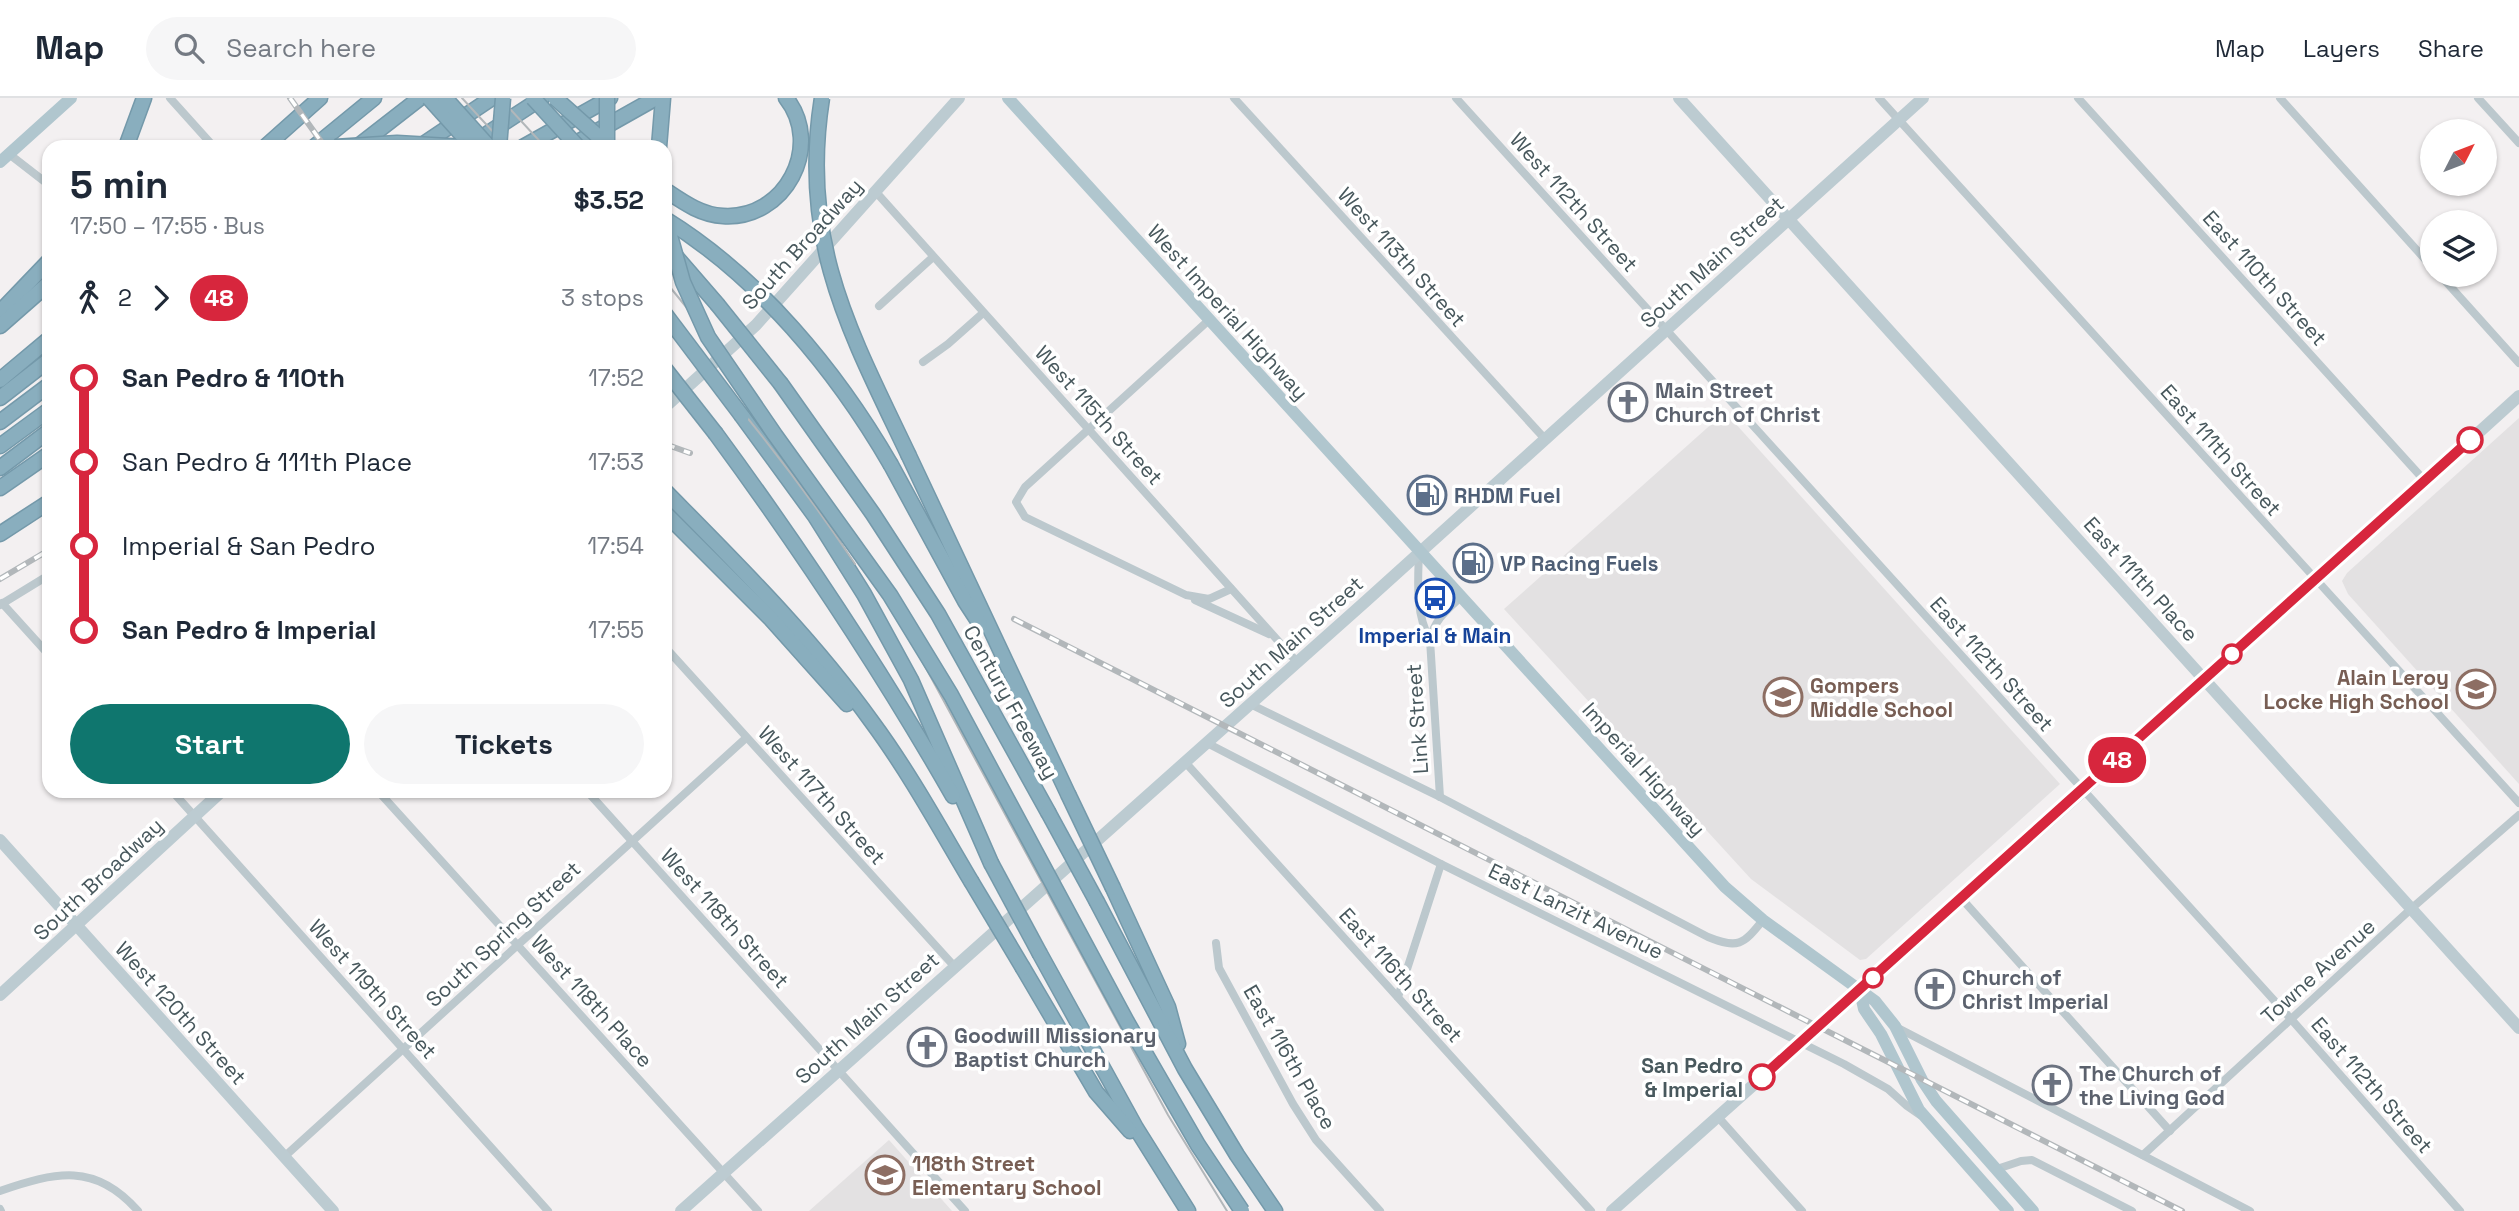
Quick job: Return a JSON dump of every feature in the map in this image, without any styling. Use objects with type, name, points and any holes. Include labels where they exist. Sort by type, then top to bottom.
[{"type":"highway","points":[[129,140],[144,98]]},
{"type":"highway","points":[[273,140],[320,98]]},
{"type":"highway","points":[[323,140],[374,98]]},
{"type":"highway","points":[[365,140],[420,98]]},
{"type":"highway","points":[[429,98],[467,140]]},
{"type":"highway","points":[[445,98],[483,140]]},
{"type":"highway","points":[[429,140],[492,98]]},
{"type":"highway","points":[[500,140],[503,98]]},
{"type":"highway","points":[[533,98],[572,140]]},
{"type":"highway","points":[[477,140],[542,98]]},
{"type":"highway","points":[[555,98],[601,140]]},
{"type":"highway","points":[[535,140],[609,98],[609,140]]},
{"type":"highway","points":[[581,140],[656,98]]},
{"type":"highway","points":[[660,140],[663,98]]},
{"type":"highway","points":[[672,195],[708,213],[731,216],[746,214],[767,205],[779,195],[789,183],[799,162],[801,139],[799,124],[786,98]]},
{"type":"highway","points":[[822,98],[816,171],[819,216],[827,261],[844,316],[1168,1007],[1185,1069]]},
{"type":"highway","points":[[672,224],[710,250],[790,327],[847,396],[891,465],[965,601],[1003,656]]},
{"type":"highway","points":[[672,245],[682,282],[708,337],[890,595],[920,643],[976,737],[1127,1022],[1198,1146],[1242,1211]]},
{"type":"highway","name":"Century Freeway","points":[[672,252],[781,384],[873,514],[938,614],[1097,902],[1185,1069],[1237,1155],[1275,1211]]},
{"type":"highway","points":[[0,312],[42,268]]},
{"type":"highway","points":[[0,326],[42,290]]},
{"type":"highway","points":[[672,323],[815,516],[864,594],[911,680],[991,863]]},
{"type":"highway","points":[[0,380],[42,345]]},
{"type":"highway","points":[[0,398],[42,365]]},
{"type":"highway","points":[[672,378],[716,434],[804,557],[865,648],[991,863],[1097,1060],[1188,1211]]},
{"type":"highway","points":[[0,422],[42,390]]},
{"type":"highway","points":[[0,446],[42,415]]},
{"type":"highway","points":[[0,468],[42,436]]},
{"type":"highway","points":[[0,488],[42,459]]},
{"type":"highway","points":[[672,498],[770,600],[871,720],[971,881],[1096,1092],[1156,1161]]},
{"type":"highway","points":[[0,534],[42,507]]},
{"type":"highway","points":[[672,520],[802,653],[867,728],[928,810]]},
{"type":"main road","points":[[5,158],[71,98]]},
{"type":"main road","name":"West Imperial Highway","points":[[1007,98],[1419,551]]},
{"type":"main road","name":"Imperial Highway","points":[[1419,551],[1725,887],[1763,920],[1875,1001],[1895,1026],[1922,1080],[1936,1101],[2032,1211]]},
{"type":"main road","points":[[1860,991],[1864,1009],[1881,1034],[1911,1096],[1927,1121],[2008,1211]]},
{"type":"main road","points":[[1927,1121],[1956,1135],[1986,1169],[1997,1169]]},
{"type":"street","points":[[170,98],[208,140]]},
{"type":"street","name":"South Broadway","points":[[672,401],[756,324],[959,98]]},
{"type":"street","name":"West 113th Street","points":[[1234,98],[1545,439]]},
{"type":"street","name":"West 112th Street","points":[[1455,98],[1666,329]]},
{"type":"street","name":"East 111th Place","points":[[1679,98],[2519,1028]]},
{"type":"street","name":"East 111th Street","points":[[1879,98],[2519,803]]},
{"type":"street","name":"South Main Street","points":[[681,1211],[1207,743],[1923,98]]},
{"type":"street","name":"East 110th Street","points":[[2078,98],[2425,481]]},
{"type":"street","points":[[2280,98],[2420,254]]},
{"type":"street","points":[[2478,98],[2519,143]]},
{"type":"street","points":[[5,158],[42,182]]},
{"type":"street","name":"West 115th Street","points":[[875,191],[1297,662]]},
{"type":"street","points":[[879,306],[933,257]]},
{"type":"street","points":[[2451,287],[2519,363]]},
{"type":"street","points":[[923,362],[983,313]]},
{"type":"street","points":[[1209,320],[1025,487],[1016,502],[1025,517],[1274,637]]},
{"type":"street","name":"East 112th Street","points":[[1666,329],[2291,1019],[2460,1211]]},
{"type":"street","points":[[1612,1211],[2083,791],[2519,396]]},
{"type":"street","name":"Link Street","points":[[1419,551],[1418,586],[1422,626],[1430,640]]},
{"type":"street","points":[[42,579],[1,604],[42,648]]},
{"type":"street","points":[[1186,595],[1209,599],[1231,589]]},
{"type":"street","name":"Link Street","points":[[1440,797],[1430,640],[1433,627],[1439,618],[1462,596]]},
{"type":"street","name":"West 117th Street","points":[[672,655],[954,966]]},
{"type":"street","name":"East Lanzit Avenue","points":[[1250,704],[1440,797],[1726,944],[1739,945],[1763,920]]},
{"type":"street","name":"South Spring Street","points":[[284,1157],[746,738]]},
{"type":"street","name":"East Lanzit Avenue","points":[[1207,743],[1441,864],[1801,1043],[1888,1089],[1927,1121]]},
{"type":"street","name":"East 116th Street","points":[[1185,762],[1591,1211]]},
{"type":"street","name":"West 119th Street","points":[[178,798],[548,1211]]},
{"type":"street","name":"South Broadway","points":[[0,995],[214,798]]},
{"type":"street","name":"West 118th Place","points":[[384,798],[758,1211]]},
{"type":"street","name":"West 118th Street","points":[[593,798],[965,1211]]},
{"type":"street","name":"Towne Avenue","points":[[2143,1155],[2413,908],[2519,815]]},
{"type":"street","name":"West 120th Street","points":[[0,840],[333,1211]]},
{"type":"street","points":[[1398,997],[1441,864]]},
{"type":"street","points":[[1961,898],[2170,1131]]},
{"type":"street","name":"East 116th Place","points":[[1216,943],[1219,968],[1293,1104],[1316,1140],[1380,1211]]},
{"type":"street","points":[[1895,1026],[2250,1211]]},
{"type":"street","points":[[1718,1117],[1802,1211]]},
{"type":"street","points":[[1997,1169],[2021,1160],[2032,1160],[2133,1211]]},
{"type":"street","points":[[0,1191],[37,1179],[69,1175],[93,1177],[126,1197],[138,1211]]},
{"type":"shaded area","name":"Gompers Middle School","points":[[1725,412],[2060,784],[1866,959],[1860,960],[1751,879],[1504,609]]},
{"type":"shaded area","name":"Alain Leroy Locke High School","points":[[2519,418],[2519,784],[2348,594],[2342,581],[2347,573]]},
{"type":"shaded area","name":"118th Street Elementary School","points":[[889,1140],[952,1211],[809,1211]]},
{"type":"tram line","points":[[462,98],[501,140]]},
{"type":"tram line","points":[[500,98],[539,140]]},
{"type":"tram line","points":[[672,290],[759,401],[888,598],[1168,1115],[1227,1211]]},
{"type":"tram line","points":[[672,329],[764,439],[855,564]]},
{"type":"railway","points":[[290,98],[320,140]]},
{"type":"railway","points":[[672,447],[690,453]]},
{"type":"railway","points":[[0,579],[42,554]]},
{"type":"railway","points":[[1014,619],[2182,1211]]},
{"type":"bus line","name":"48","points":[[1762,1077],[2470,440]]},
{"type":"place","name":"Main Street Church of Christ","points":[[1628,402]]},
{"type":"place","name":"RHDM Fuel","points":[[1427,495]]},
{"type":"place","name":"VP Racing Fuels","points":[[1473,563]]},
{"type":"place","name":"Imperial & Main","points":[[1435,598]]},
{"type":"place","name":"Alain Leroy Locke High School","points":[[2476,689]]},
{"type":"place","name":"Gompers Middle School","points":[[1783,697]]},
{"type":"place","name":"Church of Christ Imperial","points":[[1935,989]]},
{"type":"place","name":"Goodwill Missionary Baptist Church","points":[[927,1047]]},
{"type":"place","name":"San Pedro & Imperial","points":[[1762,1077]]},
{"type":"place","name":"The Church of the Living God","points":[[2052,1085]]},
{"type":"place","name":"118th Street Elementary School","points":[[885,1175]]}]
